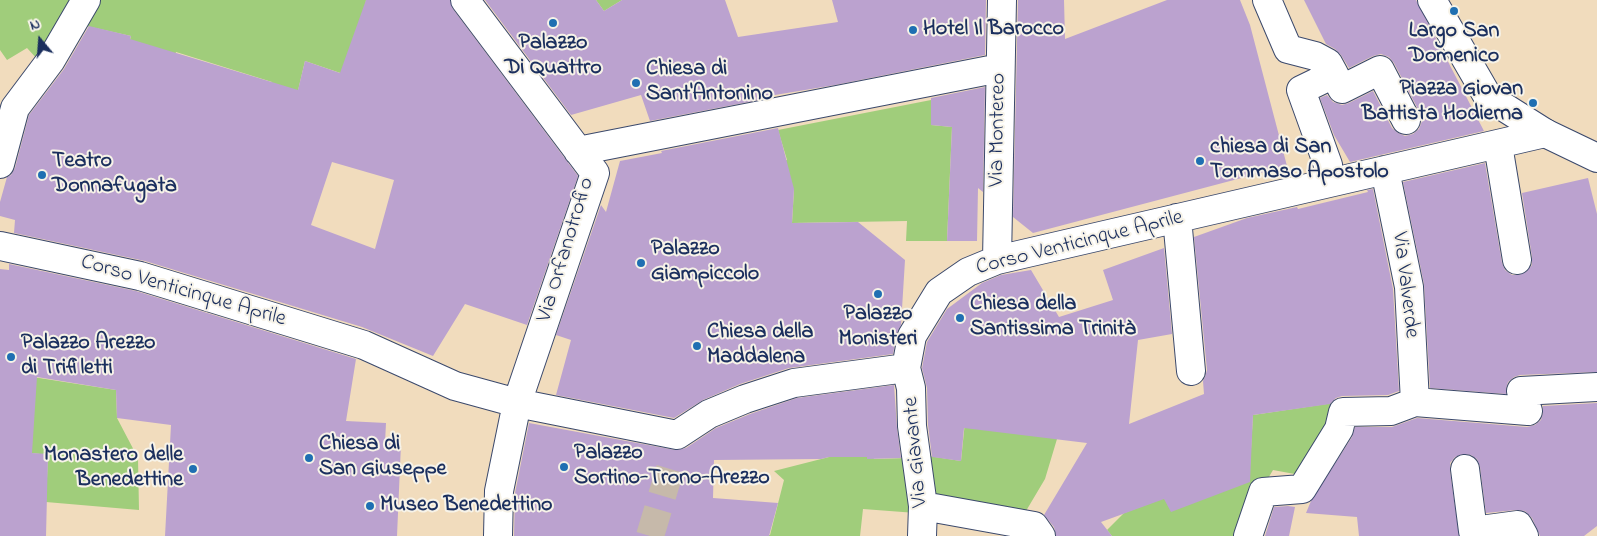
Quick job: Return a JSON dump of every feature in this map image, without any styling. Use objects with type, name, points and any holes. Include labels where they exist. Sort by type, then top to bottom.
[{"type":"street","points":[[0,164],[15,108],[51,60],[86,0]]},
{"type":"street","name":"Via Orfanotrofio","points":[[465,0],[595,173],[517,403],[499,491],[498,536]]},
{"type":"street","name":"Via Montereo","points":[[996,260],[1002,0]]},
{"type":"street","points":[[1267,0],[1288,49],[1324,65],[1342,89],[1380,70],[1406,120]]},
{"type":"street","points":[[1437,10],[1488,97],[1545,133],[1597,158]]},
{"type":"street","points":[[1324,65],[1301,90],[1328,165]]},
{"type":"street","points":[[578,151],[1000,68]]},
{"type":"street","name":"Corso Venticinque Aprile","points":[[906,368],[912,336],[939,292],[968,272],[996,260],[1545,133]]},
{"type":"street","points":[[1498,145],[1517,260]]},
{"type":"street","name":"Via Valverde","points":[[1385,170],[1409,287],[1415,402]]},
{"type":"street","points":[[1177,218],[1191,371]]},
{"type":"street","name":"Corso Venticinque Aprile","points":[[0,246],[140,276],[364,345],[455,386],[517,403]]},
{"type":"street","points":[[517,403],[675,446],[709,414],[746,399],[794,383],[906,368]]},
{"type":"street","name":"Via Giavante","points":[[906,368],[911,388],[912,426],[923,506],[922,536]]},
{"type":"street","points":[[1248,536],[1263,492],[1302,489],[1339,429],[1344,412],[1391,411],[1415,402],[1528,412],[1521,391],[1597,387]]},
{"type":"street","points":[[1465,470],[1473,531],[1518,525],[1524,536]]},
{"type":"street","points":[[923,506],[1034,526],[1041,536]]},
{"type":"green space","points":[[0,0],[75,0],[39,61],[27,48],[7,60],[0,50]]},
{"type":"green space","points":[[96,0],[366,0],[358,79],[305,61],[291,120],[266,111],[272,82],[176,52],[167,85],[120,74],[131,36],[86,26]]},
{"type":"green space","points":[[596,0],[622,0],[604,11]]},
{"type":"green space","points":[[931,100],[931,125],[952,127],[947,241],[906,241],[907,221],[792,223],[794,189],[764,190],[762,165],[787,160],[778,130]]},
{"type":"green space","points":[[20,375],[116,390],[117,418],[138,458],[139,510],[46,502],[48,455],[32,453]]},
{"type":"green space","points":[[968,392],[1057,439],[1045,479],[1023,516],[928,497],[922,455],[961,461]]},
{"type":"green space","points":[[1340,402],[1300,475],[1273,470],[1234,536],[1112,536],[1107,530],[1124,513],[1250,466],[1253,415]]},
{"type":"green space","points":[[862,438],[874,459],[908,458],[916,513],[863,509],[860,536],[758,536],[759,534],[770,535],[784,480],[774,471],[829,457],[862,457]]},
{"type":"building","points":[[366,0],[450,0],[453,9],[578,176],[527,325],[465,304],[433,356],[362,327],[145,261],[14,233],[15,220],[0,216],[0,202],[7,177],[11,175],[15,168],[29,115],[64,69],[89,26],[131,36],[130,39],[298,90],[305,61],[340,73]],"holes":[[[332,162],[394,180],[375,249],[311,225]]]},
{"type":"building","points":[[485,0],[596,0],[604,11],[622,0],[725,0],[738,37],[838,22],[832,0],[986,0],[985,55],[835,85],[769,96],[769,98],[650,121],[641,95],[571,115]]},
{"type":"building","points":[[1018,0],[1064,0],[1065,39],[1167,0],[1240,0],[1250,25],[1287,166],[1033,233],[1013,217]]},
{"type":"building","points":[[1304,0],[1416,0],[1484,131],[1350,162],[1334,135],[1320,98],[1327,95],[1333,102],[1342,105],[1373,91],[1392,128],[1405,136],[1413,134],[1419,129],[1422,121],[1420,113],[1389,57],[1381,54],[1373,56],[1349,68],[1341,55],[1326,44]]},
{"type":"building","points":[[985,87],[983,192],[978,188],[977,241],[947,241],[952,127],[931,125],[931,98]]},
{"type":"building","points":[[778,128],[794,189],[792,223],[858,222],[905,260],[901,325],[897,333],[893,354],[789,368],[740,384],[703,400],[674,418],[556,395],[571,340],[556,335],[601,205],[606,212],[620,161]]},
{"type":"building","points":[[1485,163],[1502,263],[1505,270],[1512,275],[1526,272],[1532,265],[1522,193],[1588,178],[1597,214],[1597,372],[1520,375],[1508,382],[1506,394],[1430,388],[1424,284],[1403,182]]},
{"type":"building","points":[[1373,189],[1393,289],[1399,391],[1388,395],[1342,396],[1336,398],[1330,404],[1253,415],[1250,482],[1171,512],[1164,499],[1101,522],[1112,536],[1056,536],[1054,527],[1044,515],[1087,443],[964,428],[961,461],[932,457],[928,425],[927,388],[922,368],[927,342],[947,309],[982,283],[1001,275],[1031,270],[1059,317],[1113,300],[1103,270],[1164,248],[1172,334],[1138,340],[1129,424],[1204,394],[1203,381],[1207,370],[1194,237],[1247,218],[1297,207],[1298,209],[1368,192],[1367,190]]},
{"type":"building","points":[[9,264],[136,291],[356,359],[346,421],[386,423],[385,443],[401,444],[397,536],[165,536],[171,425],[117,418],[116,390],[37,377],[32,453],[48,454],[46,536],[0,536],[0,269],[9,270]]},
{"type":"building","points":[[894,385],[901,458],[829,457],[821,459],[714,460],[713,498],[778,503],[769,536],[514,536],[515,493],[529,423],[675,450],[686,448],[716,428],[797,398]]},
{"type":"building","points":[[1597,403],[1597,526],[1584,536],[1540,536],[1532,518],[1525,511],[1486,513],[1480,467],[1477,459],[1471,455],[1463,454],[1455,457],[1450,463],[1459,536],[1359,536],[1357,517],[1306,513],[1311,501],[1352,437],[1355,427],[1392,427],[1417,418],[1527,427],[1535,425],[1541,420],[1543,406]]},
{"type":"building","points":[[1274,507],[1295,507],[1289,536],[1265,536]]},
{"type":"tunnel","points":[[650,536],[674,456]]},
{"type":"place","name":"Largo San Domenico","points":[[1454,11]]},
{"type":"place","name":"Palazzo Di Quattro","points":[[553,23]]},
{"type":"place","name":"Hotel Il Barocco","points":[[913,30]]},
{"type":"place","name":"Chiesa di Sant'Antonino","points":[[636,83]]},
{"type":"place","name":"Piazza Giovan Battista Hodierna","points":[[1533,103]]},
{"type":"place","name":"chiesa di San Tommaso Apostolo","points":[[1200,161]]},
{"type":"place","name":"Teatro Donnafugata","points":[[42,175]]},
{"type":"place","name":"Palazzo Giampiccolo","points":[[641,263]]},
{"type":"place","name":"Palazzo Monisteri","points":[[878,294]]},
{"type":"place","name":"Chiesa della Santissima Trinità","points":[[960,318]]},
{"type":"place","name":"Chiesa della Maddalena","points":[[697,346]]},
{"type":"place","name":"Palazzo Arezzo di Trifiletti","points":[[11,357]]},
{"type":"place","name":"Chiesa di San Giuseppe","points":[[309,458]]},
{"type":"place","name":"Palazzo Sortino-Trono-Arezzo","points":[[564,467]]},
{"type":"place","name":"Monastero delle Benedettine","points":[[193,469]]},
{"type":"place","name":"Museo Benedettino","points":[[370,506]]}]
